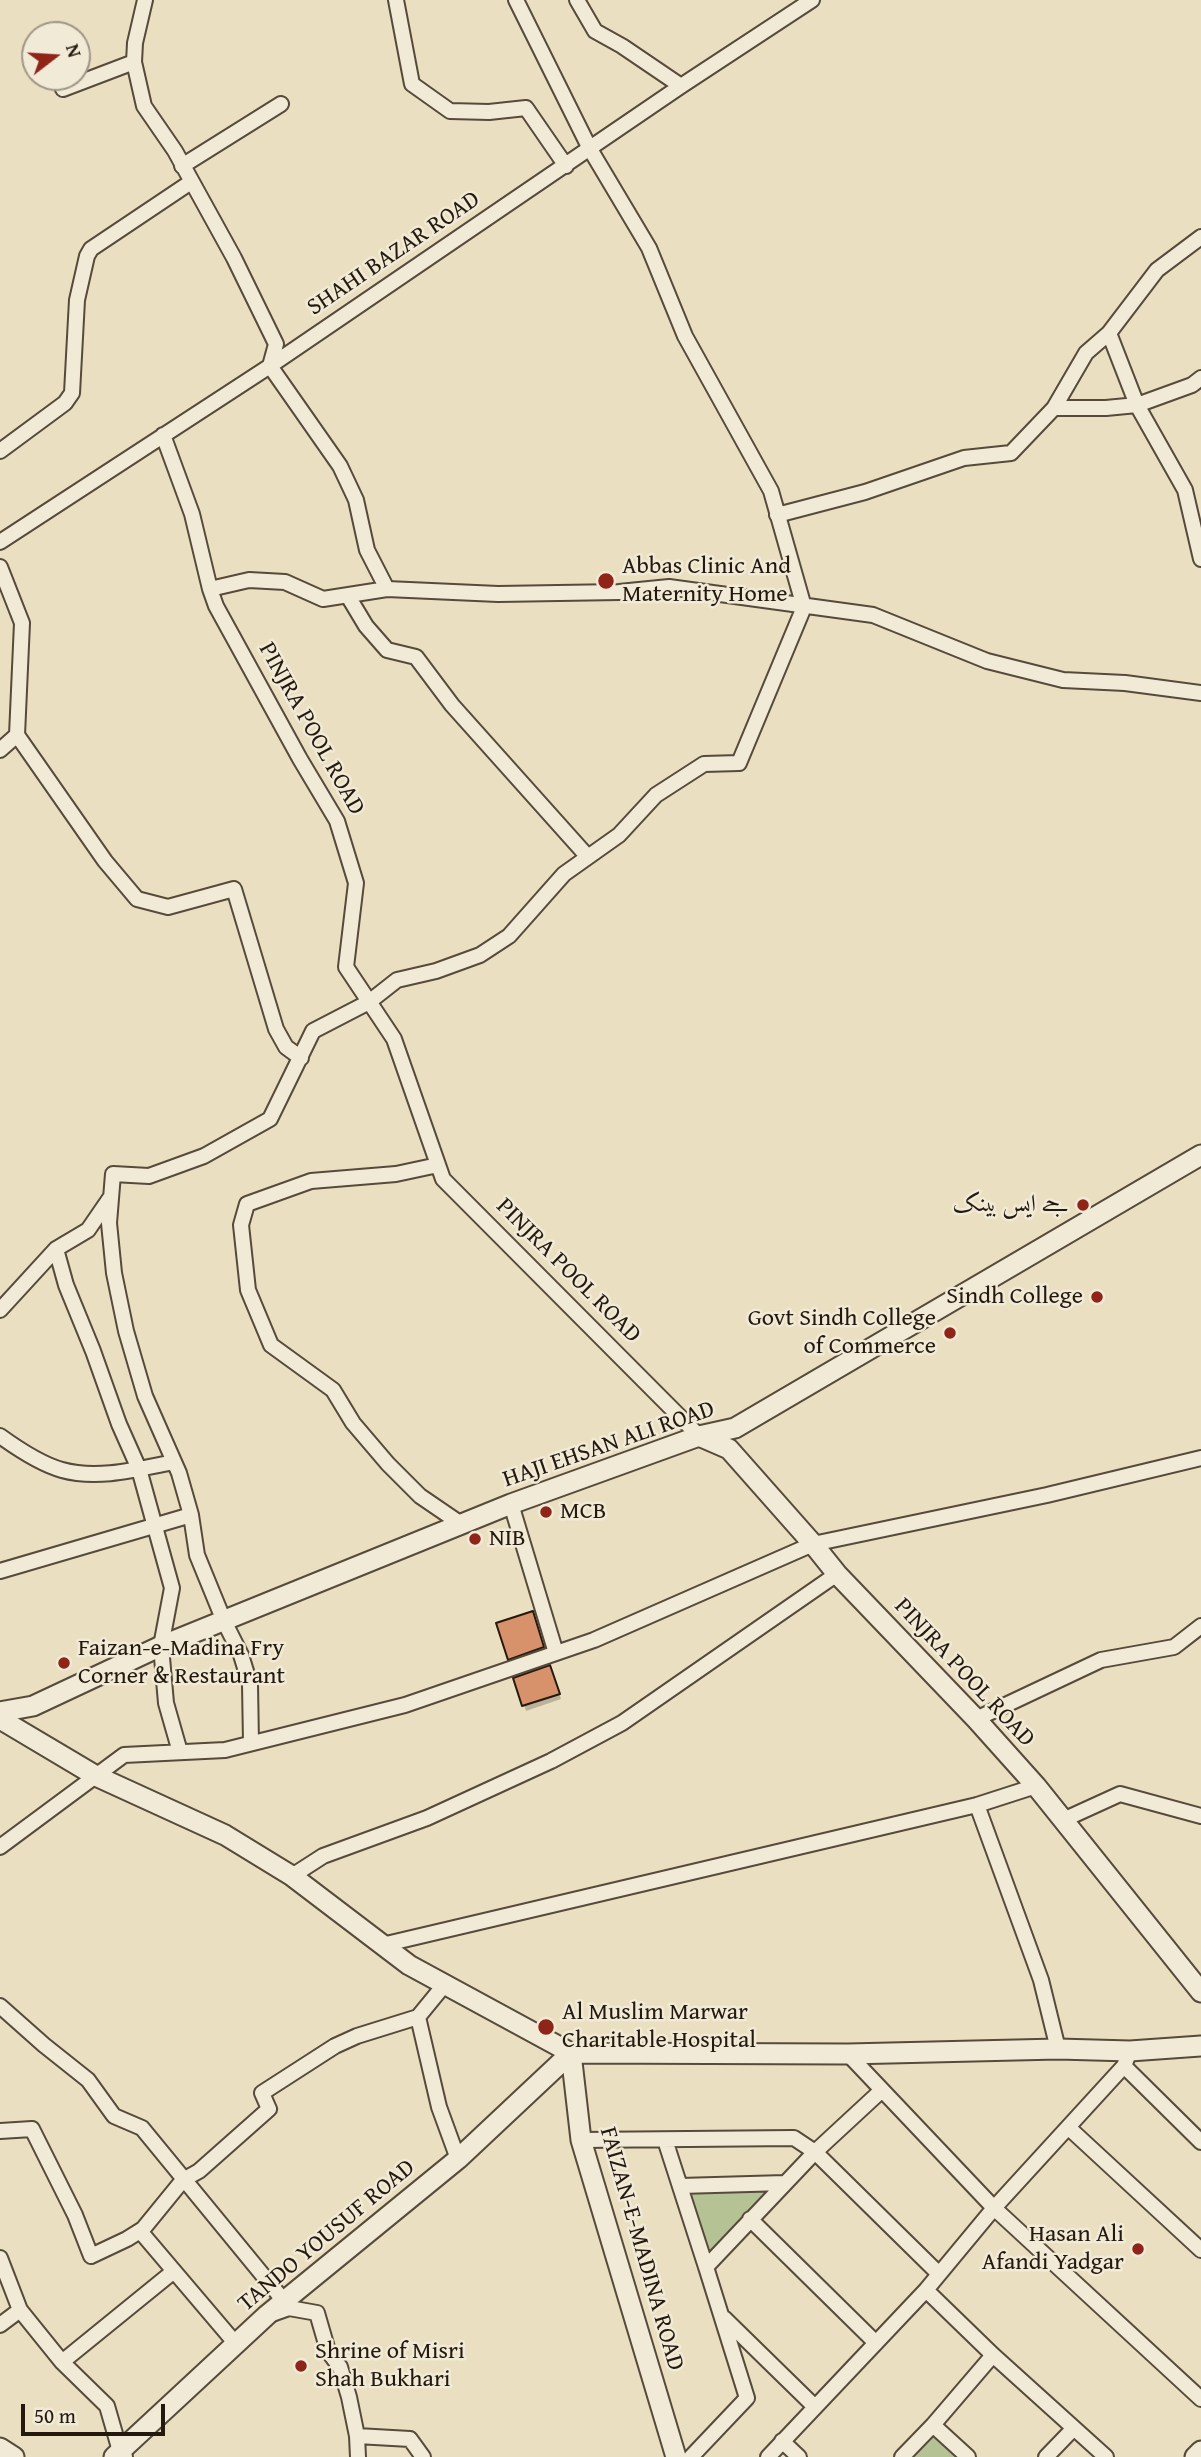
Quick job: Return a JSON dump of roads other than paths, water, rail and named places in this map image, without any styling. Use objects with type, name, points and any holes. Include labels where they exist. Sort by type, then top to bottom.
[{"type":"street","points":[[145,0],[135,43],[134,62],[144,106],[175,151],[234,258],[276,344],[270,366],[340,466],[356,500],[367,550],[387,589]]},
{"type":"street","points":[[396,0],[412,84],[450,111],[489,112],[526,108],[566,166]]},
{"type":"street","points":[[251,1743],[250,1684],[241,1654],[224,1621],[197,1555],[191,1515],[174,1462],[145,1396],[126,1331],[111,1248],[109,1223],[113,1174],[149,1176],[204,1156],[270,1119],[313,1031],[369,1002],[397,980],[436,971],[480,955],[509,936],[564,874],[619,835],[656,795],[704,764],[739,763],[804,607],[771,491],[685,336],[649,248],[590,149],[516,0]]},
{"type":"street","points":[[577,0],[596,31],[681,86]]},
{"type":"street","name":"SHAHI BAZAR ROAD","points":[[0,542],[270,366],[812,0]]},
{"type":"street","points":[[91,79],[134,62]]},
{"type":"street","points":[[182,166],[281,104]]},
{"type":"street","points":[[0,451],[65,403],[72,393],[77,300],[91,249],[191,182]]},
{"type":"street","points":[[777,515],[865,492],[964,458],[1010,453],[1054,408],[1086,353],[1109,333],[1157,270],[1201,237]]},
{"type":"street","points":[[1109,333],[1137,405],[1185,490],[1201,559]]},
{"type":"street","points":[[1054,408],[1137,405],[1192,385],[1201,378]]},
{"type":"street","name":"PINJRA POOL ROAD","points":[[163,435],[192,514],[216,606],[300,760],[337,821],[356,883],[346,967],[394,1039],[443,1179],[699,1436],[729,1449],[814,1544],[837,1574],[976,1719],[1036,1786],[1201,1992]]},
{"type":"street","points":[[0,567],[22,623],[17,735],[105,861],[137,899],[168,907],[234,889],[276,1029],[286,1047],[301,1058]]},
{"type":"street","points":[[210,589],[249,580],[285,582],[323,599],[387,589],[498,594],[619,592],[669,587],[873,615],[987,661],[1063,680],[1125,683],[1201,693]]},
{"type":"street","points":[[348,596],[366,626],[387,650],[416,657],[452,705],[587,857]]},
{"type":"street","points":[[0,750],[17,735]]},
{"type":"street","name":"HAJI EHSAN ALI ROAD","points":[[0,1713],[33,1706],[161,1646],[510,1504],[699,1436],[735,1428],[1201,1155]]},
{"type":"street","points":[[438,1165],[396,1174],[311,1181],[247,1204],[241,1225],[248,1290],[271,1345],[333,1391],[353,1423],[388,1464],[420,1496],[461,1524]]},
{"type":"street","points":[[0,1310],[55,1249],[88,1230],[111,1197]]},
{"type":"street","points":[[55,1249],[118,1424],[139,1469],[172,1588],[161,1646],[166,1703],[180,1752]]},
{"type":"street","points":[[0,1437],[62,1470],[102,1474],[174,1462]]},
{"type":"street","points":[[0,1847],[124,1755],[225,1750],[404,1705],[594,1640],[814,1544],[1047,1495],[1201,1458]]},
{"type":"street","points":[[510,1504],[556,1653]]},
{"type":"street","points":[[0,1570],[191,1515]]},
{"type":"street","points":[[292,1875],[323,1856],[427,1818],[551,1760],[622,1723],[837,1574]]},
{"type":"street","points":[[976,1719],[1101,1660],[1174,1647],[1201,1626]]},
{"type":"street","points":[[0,1719],[96,1776],[225,1835],[292,1875],[409,1965],[571,2053],[848,2054],[1058,2049],[1127,2058],[1201,2046]]},
{"type":"street","points":[[382,1945],[977,1805],[1036,1786]]},
{"type":"street","points":[[1063,1820],[1120,1794],[1201,1816]]},
{"type":"street","points":[[977,1805],[1041,1980],[1058,2049]]},
{"type":"street","points":[[0,2131],[32,2129],[75,2216],[90,2256],[140,2231],[184,2179],[200,2171],[269,2109],[262,2092],[335,2046],[357,2036],[418,2017],[445,1984]]},
{"type":"street","points":[[0,2006],[88,2080],[114,2116],[142,2128],[284,2301]]},
{"type":"street","points":[[418,2017],[439,2107],[458,2159]]},
{"type":"street","name":"FAIZAN-E-MADINA ROAD","points":[[571,2053],[581,2140],[676,2457]]},
{"type":"street","name":"TANDO YOUSUF ROAD","points":[[120,2455],[267,2315],[458,2159],[571,2053]]},
{"type":"street","points":[[848,2054],[994,2208],[1201,2399]]},
{"type":"street","points":[[768,2457],[926,2290],[994,2208],[1069,2128],[1127,2058]]},
{"type":"street","points":[[1127,2058],[1201,2142]]},
{"type":"street","points":[[706,2267],[785,2183],[882,2090]]},
{"type":"street","points":[[1069,2128],[1201,2250]]},
{"type":"street","points":[[581,2140],[794,2138],[816,2152],[939,2274]]},
{"type":"street","points":[[665,2140],[747,2398],[691,2457]]},
{"type":"street","points":[[680,2186],[785,2183]]},
{"type":"street","points":[[750,2219],[876,2343]]},
{"type":"street","points":[[140,2231],[236,2344]]},
{"type":"street","points":[[0,2258],[20,2310],[62,2362],[107,2406],[120,2455]]},
{"type":"street","points":[[62,2362],[174,2271]]},
{"type":"street","points":[[926,2290],[1106,2457]]},
{"type":"street","points":[[267,2315],[289,2308],[317,2313],[328,2351],[340,2367],[357,2436],[358,2457]]},
{"type":"street","points":[[0,2325],[20,2310]]},
{"type":"street","points":[[723,2317],[814,2406]]},
{"type":"street","points":[[902,2457],[993,2355]]},
{"type":"street","points":[[933,2425],[968,2457]]},
{"type":"street","points":[[1046,2457],[1074,2428]]},
{"type":"street","points":[[357,2436],[410,2439],[423,2457]]},
{"type":"street","points":[[782,2441],[799,2457]]},
{"type":"street","points":[[0,2448],[14,2457]]},
{"type":"street","points":[[1195,2457],[1201,2451]]},
{"type":"place","name":"Abbas Clinic And Maternity Home","points":[[606,581]]},
{"type":"place","name":"جے ایس بینک","points":[[1083,1205]]},
{"type":"place","name":"Sindh College","points":[[1097,1297]]},
{"type":"place","name":"Govt Sindh College of Commerce","points":[[950,1333]]},
{"type":"place","name":"MCB","points":[[546,1512]]},
{"type":"place","name":"NIB","points":[[475,1539]]},
{"type":"place","name":"Faizan-e-Madina Fry Corner & Restaurant","points":[[64,1663]]},
{"type":"place","name":"Al Muslim Marwar Charitable Hospital","points":[[546,2027]]},
{"type":"place","name":"Hasan Ali Afandi Yadgar","points":[[1138,2249]]},
{"type":"place","name":"Shrine of Misri Shah Bukhari","points":[[301,2366]]}]
